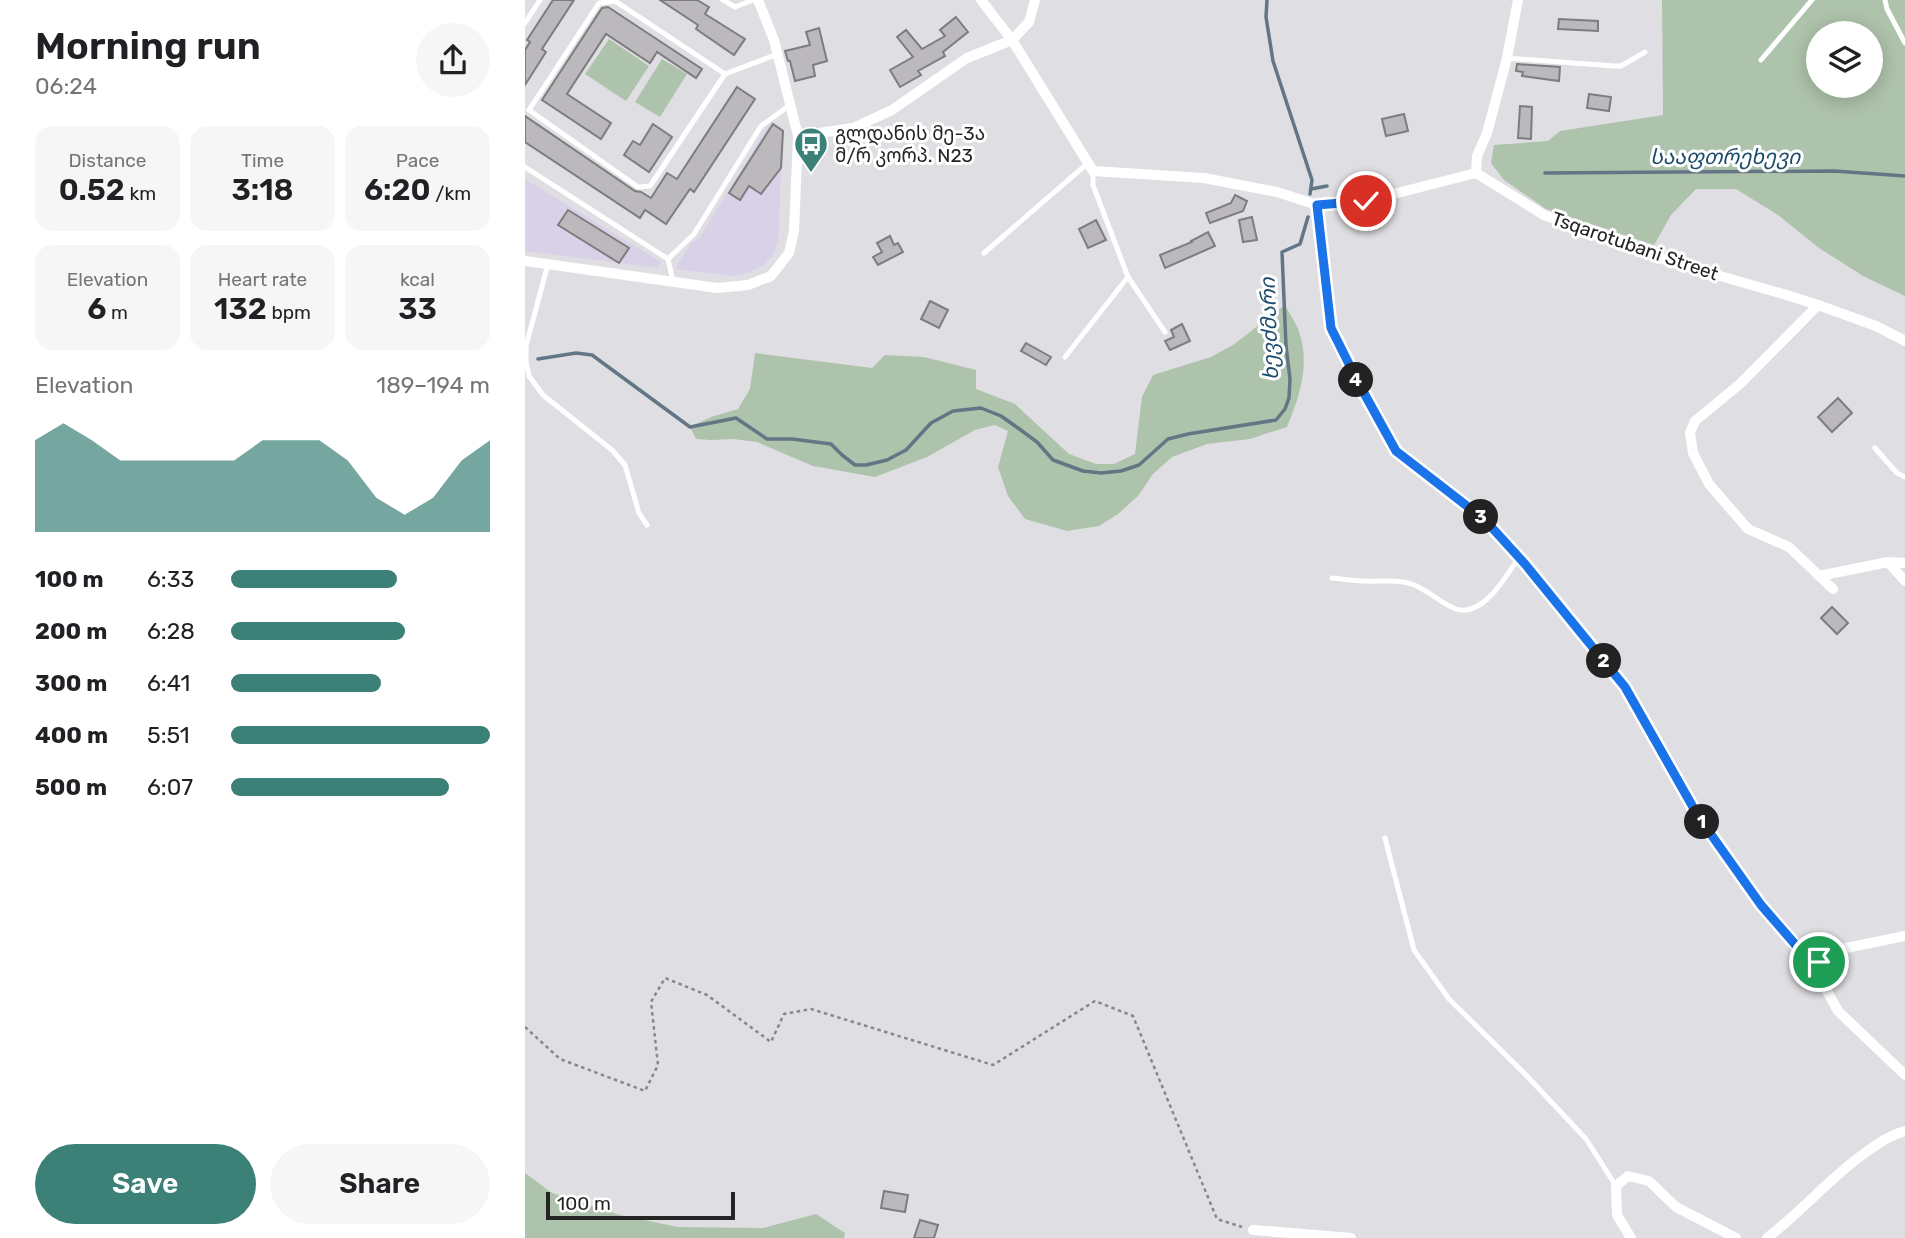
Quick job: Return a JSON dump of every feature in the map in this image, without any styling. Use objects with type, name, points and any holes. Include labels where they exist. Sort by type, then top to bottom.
[{"type":"street","points":[[525,261],[717,288],[748,285],[771,276],[789,253],[794,231],[797,136],[778,54],[756,0]]},
{"type":"street","points":[[981,0],[1012,40],[1090,167],[1204,178],[1277,191],[1317,205],[1366,201],[1476,173],[1477,156],[1487,133],[1507,58],[1517,0]]},
{"type":"street","points":[[797,136],[853,128],[892,110],[967,58],[1012,40],[1029,22],[1035,0]]},
{"type":"street","name":"Tsqarotubani Street","points":[[1476,173],[1544,215],[1671,262],[1818,305],[1876,326],[1905,341]]},
{"type":"street","points":[[1317,205],[1331,328],[1396,451],[1485,520],[1519,557],[1625,687],[1698,816],[1761,905],[1814,966],[1838,1011],[1905,1075]]},
{"type":"street","points":[[1818,305],[1741,383],[1695,421],[1690,433],[1693,453],[1709,484],[1748,529],[1789,547],[1833,589]]},
{"type":"street","points":[[1819,576],[1888,562],[1905,563]]},
{"type":"street","points":[[1888,562],[1905,581]]},
{"type":"street","points":[[1814,966],[1841,949],[1905,936]]},
{"type":"street","points":[[1767,1238],[1785,1225],[1840,1171],[1877,1144],[1905,1131]]},
{"type":"street","points":[[1631,1238],[1617,1215],[1616,1186],[1628,1176],[1649,1181],[1676,1207],[1736,1238]]},
{"type":"street","points":[[1253,1230],[1351,1238]]},
{"type":"lane","points":[[525,23],[540,0]]},
{"type":"lane","points":[[723,0],[735,8],[756,0]]},
{"type":"lane","points":[[1761,60],[1812,0]]},
{"type":"lane","points":[[1885,0],[1905,43]]},
{"type":"lane","points":[[725,74],[615,1],[599,3],[527,109],[638,187],[650,186],[725,74],[778,54]]},
{"type":"lane","points":[[1507,58],[1621,66],[1645,52]]},
{"type":"lane","points":[[668,259],[694,234],[761,126],[790,105]]},
{"type":"lane","points":[[525,167],[668,259],[673,283]]},
{"type":"lane","points":[[983,253],[1090,167],[1093,185],[1128,277],[1165,332]]},
{"type":"lane","points":[[548,264],[526,346],[529,376],[543,395],[612,450],[625,465],[639,513],[647,525]]},
{"type":"lane","points":[[1065,357],[1128,277]]},
{"type":"lane","points":[[1875,448],[1897,473],[1905,477]]},
{"type":"lane","points":[[1332,578],[1366,582],[1399,580],[1413,584],[1458,610],[1470,609],[1485,601],[1501,584],[1519,557]]},
{"type":"lane","points":[[1385,838],[1414,950],[1449,999],[1586,1139],[1616,1186]]},
{"type":"path","points":[[525,1027],[560,1059],[645,1091],[658,1065],[651,1002],[665,978],[707,995],[771,1042],[784,1014],[811,1009],[993,1065],[1095,1001],[1133,1016],[1217,1219],[1253,1230]]},
{"type":"shaded area","points":[[771,121],[783,129],[778,242],[773,255],[764,265],[735,276],[675,269],[692,242],[700,237]]},
{"type":"shaded area","points":[[525,179],[661,262],[658,268],[525,251]]},
{"type":"green space","points":[[1662,0],[1905,0],[1905,296],[1863,276],[1819,248],[1778,215],[1736,189],[1696,189],[1671,215],[1654,245],[1546,209],[1504,180],[1491,163],[1494,145],[1548,141],[1560,131],[1663,115]]},
{"type":"green space","points":[[609,39],[649,66],[626,101],[585,74]]},
{"type":"green space","points":[[662,59],[687,74],[660,117],[635,102]]},
{"type":"green space","points":[[1285,305],[1298,329],[1304,354],[1300,391],[1287,427],[1250,439],[1207,444],[1172,457],[1153,474],[1138,496],[1099,526],[1067,531],[1025,519],[1008,496],[998,467],[1008,431],[995,425],[975,430],[927,457],[875,477],[813,466],[757,442],[696,439],[690,427],[738,409],[750,389],[755,353],[872,368],[885,355],[924,357],[976,370],[976,389],[1015,404],[1069,454],[1096,464],[1114,464],[1135,454],[1142,397],[1153,375],[1211,357],[1233,345]]},
{"type":"green space","points":[[525,1173],[552,1193],[620,1215],[678,1227],[763,1228],[816,1214],[845,1233],[844,1238],[525,1238]]},
{"type":"building","points":[[553,0],[574,0],[542,49],[546,52],[525,85],[525,50],[530,42],[527,40]]},
{"type":"building","points":[[660,0],[697,0],[709,7],[705,14],[745,39],[734,55],[696,29],[698,25]]},
{"type":"building","points":[[608,7],[702,69],[696,78],[657,52],[650,63],[606,34],[567,94],[611,123],[601,139],[542,100],[602,8]]},
{"type":"building","points":[[956,17],[968,32],[943,52],[945,56],[918,71],[921,75],[900,87],[890,70],[913,57],[897,37],[906,30],[922,49],[945,36],[940,30]]},
{"type":"building","points":[[1559,19],[1598,21],[1598,31],[1558,29]]},
{"type":"building","points":[[819,28],[827,61],[813,65],[815,76],[795,81],[785,51],[810,45],[806,32]]},
{"type":"building","points":[[1517,64],[1560,67],[1559,81],[1522,76],[1523,72],[1516,71]]},
{"type":"building","points":[[737,87],[755,99],[694,192],[690,189],[666,224],[645,210],[640,218],[525,142],[525,116],[635,191],[651,198],[667,173],[677,179]]},
{"type":"building","points":[[1589,94],[1611,97],[1609,111],[1587,108]]},
{"type":"building","points":[[1520,106],[1532,107],[1531,139],[1518,138]]},
{"type":"building","points":[[1404,114],[1408,131],[1386,136],[1382,119]]},
{"type":"building","points":[[653,124],[672,137],[649,172],[624,155],[633,141],[640,145]]},
{"type":"building","points":[[773,124],[783,131],[781,168],[761,194],[749,186],[740,200],[729,193]]},
{"type":"building","points":[[1235,195],[1247,201],[1243,211],[1210,223],[1206,213],[1231,203]]},
{"type":"building","points":[[568,210],[629,248],[619,263],[558,225]]},
{"type":"building","points":[[1252,217],[1257,240],[1243,242],[1239,220]]},
{"type":"building","points":[[1096,220],[1106,240],[1088,248],[1079,229]]},
{"type":"building","points":[[1208,232],[1215,246],[1165,268],[1160,255],[1192,242]]},
{"type":"building","points":[[890,236],[894,245],[898,243],[903,252],[878,265],[873,257],[882,252],[877,243]]},
{"type":"building","points":[[930,301],[948,310],[939,328],[921,319]]},
{"type":"building","points":[[1182,324],[1190,341],[1170,350],[1165,341],[1174,337],[1171,330]]},
{"type":"building","points":[[1026,343],[1051,357],[1046,365],[1021,351]]},
{"type":"building","points":[[1838,398],[1852,413],[1832,432],[1818,417]]},
{"type":"building","points":[[1832,607],[1848,623],[1837,634],[1821,618]]},
{"type":"building","points":[[884,1191],[908,1195],[905,1212],[881,1208]]},
{"type":"building","points":[[920,1220],[938,1225],[934,1238],[914,1238]]},
{"type":"waterway","name":"ხევძმარი","points":[[1267,0],[1266,17],[1273,61],[1312,180],[1310,194]]},
{"type":"waterway","name":"სააფთრეხევი","points":[[1545,173],[1834,171],[1905,176]]},
{"type":"waterway","name":"სააფთრეხევი","points":[[1311,189],[1327,186]]},
{"type":"waterway","name":"ხევძმარი","points":[[538,359],[576,353],[592,355],[690,427],[736,418],[767,439],[831,444],[855,465],[887,460],[906,450],[931,423],[953,411],[981,408],[1001,416],[1018,428],[1037,442],[1053,460],[1083,471],[1121,471],[1139,465],[1168,439],[1276,420],[1285,409],[1289,398],[1290,379],[1282,252],[1300,244],[1308,217]]},
{"type":"place","name":"გლდანის მე-3ა მ/რ კორპ. N23","points":[[811,174]]},
{"type":"route","points":[[1366,201],[1317,205],[1331,328],[1396,451],[1485,520],[1525,564],[1625,687],[1698,816],[1761,905],[1814,966],[1819,962]]}]
